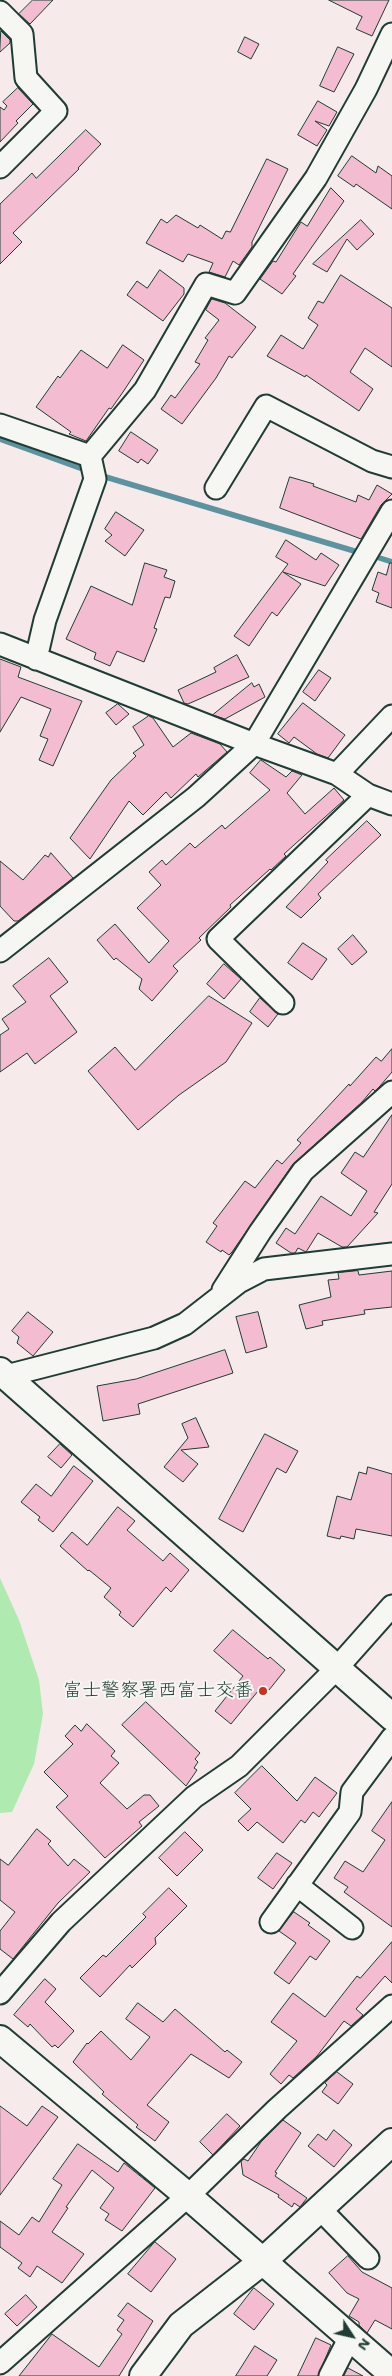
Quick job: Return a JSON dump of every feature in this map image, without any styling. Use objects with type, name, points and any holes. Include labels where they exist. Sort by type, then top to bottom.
[{"type":"street","points":[[0,12],[22,34],[26,78],[56,111],[0,167]]},
{"type":"street","points":[[36,659],[44,620],[92,465],[145,390],[206,284],[235,293],[316,178],[366,89],[392,34]]},
{"type":"street","points":[[216,488],[266,406],[372,461],[392,467]]},
{"type":"street","points":[[0,424],[92,465]]},
{"type":"street","points":[[0,951],[196,797],[254,744],[392,511]]},
{"type":"street","points":[[0,644],[254,744],[337,774],[368,795],[392,804]]},
{"type":"street","points":[[337,774],[392,716]]},
{"type":"street","points":[[283,1003],[218,939],[368,795]]},
{"type":"street","points":[[217,1299],[260,1232],[303,1171],[392,1092]]},
{"type":"street","points":[[3,1374],[154,1338],[185,1324],[239,1282],[264,1269],[392,1254]]},
{"type":"street","points":[[3,1374],[392,1717]]},
{"type":"street","points":[[0,1993],[61,1922],[194,1797],[239,1766],[336,1669],[392,1606]]},
{"type":"street","points":[[271,1922],[350,1812],[352,1792],[392,1738]]},
{"type":"street","points":[[297,1885],[352,1928]]},
{"type":"street","points":[[0,2363],[188,2196],[277,2109],[392,2006]]},
{"type":"street","points":[[0,2039],[188,2196],[392,2374]]},
{"type":"street","points":[[143,2376],[181,2325],[263,2261],[392,2142]]},
{"type":"street","points":[[320,2208],[368,2258]]},
{"type":"street","points":[[330,2376],[350,2337]]},
{"type":"green space","points":[[0,1578],[19,1620],[39,1680],[43,1714],[34,1764],[12,1812],[0,1813]]},
{"type":"building","points":[[33,0],[53,0],[30,24],[19,14]]},
{"type":"building","points":[[329,0],[389,0],[372,36],[356,29],[362,17]]},
{"type":"building","points":[[1,31],[10,40],[10,43],[0,52]]},
{"type":"building","points":[[245,37],[259,44],[251,59],[238,52]]},
{"type":"building","points":[[338,47],[354,54],[334,92],[320,86]]},
{"type":"building","points":[[18,88],[33,104],[16,121],[18,123],[0,142],[0,107],[4,110],[7,106],[3,102]]},
{"type":"building","points":[[318,101],[337,112],[329,126],[315,121],[327,130],[317,146],[298,135]]},
{"type":"building","points":[[86,130],[101,144],[79,169],[13,233],[22,242],[0,264],[0,204],[32,173],[36,178]]},
{"type":"building","points":[[352,156],[376,173],[378,166],[392,176],[392,209],[356,184],[354,187],[338,176]]},
{"type":"building","points":[[267,159],[288,169],[252,242],[252,247],[239,265],[233,261],[225,277],[209,272],[213,263],[188,254],[183,262],[146,243],[161,219],[167,223],[176,215],[198,228],[200,225],[222,239],[226,231],[230,232]]},
{"type":"building","points":[[331,188],[344,201],[293,274],[296,276],[282,294],[260,279],[273,261],[276,262],[301,222],[307,226]]},
{"type":"building","points":[[361,220],[374,234],[357,250],[347,239],[327,272],[313,264]]},
{"type":"building","points":[[160,270],[184,288],[184,294],[163,321],[127,295],[137,281],[147,288]]},
{"type":"building","points":[[341,275],[392,308],[392,367],[365,348],[350,372],[373,389],[359,411],[306,375],[305,377],[267,356],[281,335],[303,349],[318,325],[308,318],[318,301],[323,303]]},
{"type":"building","points":[[212,299],[225,303],[256,327],[232,358],[229,356],[216,378],[182,424],[161,409],[171,395],[175,398],[200,364],[195,362],[208,340],[205,338],[219,320],[206,310]]},
{"type":"building","points":[[123,345],[144,360],[111,409],[109,408],[86,441],[69,434],[71,432],[36,407],[58,376],[60,378],[81,350],[107,368]]},
{"type":"building","points":[[131,432],[158,450],[148,464],[141,459],[138,463],[119,451]]},
{"type":"building","points":[[290,477],[314,484],[313,486],[356,502],[358,495],[369,500],[377,485],[392,494],[381,505],[361,539],[280,508]]},
{"type":"building","points":[[116,512],[144,530],[125,556],[105,541],[112,535],[105,529]]},
{"type":"building","points":[[286,540],[316,560],[321,553],[339,565],[325,586],[283,572],[301,584],[277,616],[272,612],[249,646],[234,636],[288,564],[276,557]]},
{"type":"building","points":[[145,563],[167,570],[164,577],[175,581],[170,598],[165,597],[154,628],[157,629],[144,662],[117,651],[110,666],[94,659],[96,653],[66,639],[91,586],[132,605]]},
{"type":"building","points":[[390,563],[392,563],[392,608],[376,602],[379,593],[372,590],[378,572],[386,575]]},
{"type":"building","points":[[237,655],[249,677],[188,704],[184,703],[178,690],[216,672],[214,668]]},
{"type":"building","points":[[0,659],[21,667],[18,677],[82,701],[53,766],[39,760],[48,739],[40,736],[51,709],[21,697],[0,732]]},
{"type":"building","points":[[319,670],[331,678],[315,701],[303,692]]},
{"type":"building","points":[[252,683],[254,687],[259,684],[265,697],[225,719],[213,715]]},
{"type":"building","points":[[303,703],[345,735],[328,758],[317,754],[294,737],[289,743],[278,734]]},
{"type":"building","points":[[118,704],[129,714],[116,725],[106,713]]},
{"type":"building","points":[[149,716],[153,718],[173,747],[191,733],[220,744],[227,752],[198,777],[196,774],[171,798],[166,792],[143,815],[129,801],[90,859],[70,838],[111,780],[136,756],[133,753],[144,745],[133,727]]},
{"type":"building","points":[[261,760],[286,777],[292,771],[302,775],[287,793],[305,814],[334,788],[344,800],[284,854],[286,856],[271,870],[230,905],[231,907],[199,938],[201,940],[173,966],[178,971],[152,1001],[139,989],[142,979],[116,958],[114,960],[97,940],[115,924],[149,963],[169,941],[137,908],[161,885],[149,872],[162,860],[166,865],[190,843],[195,848],[222,825],[225,829],[270,790],[250,773]]},
{"type":"building","points":[[367,821],[381,835],[318,894],[321,898],[301,918],[286,907],[328,862],[326,860]]},
{"type":"building","points":[[51,853],[73,878],[18,921],[14,921],[0,906],[0,861],[23,880],[45,855],[48,857]]},
{"type":"building","points":[[353,935],[367,952],[352,965],[338,949]]},
{"type":"building","points":[[303,943],[327,959],[312,980],[288,963]]},
{"type":"building","points":[[49,958],[68,982],[50,996],[77,1032],[35,1064],[27,1053],[0,1072],[0,1035],[9,1029],[2,1019],[26,1002],[13,986]]},
{"type":"building","points":[[224,964],[241,979],[224,999],[207,984]]},
{"type":"building","points":[[209,996],[252,1023],[226,1062],[179,1095],[138,1130],[88,1071],[115,1047],[135,1070]]},
{"type":"building","points":[[260,998],[278,1014],[268,1027],[250,1012]]},
{"type":"building","points":[[392,1049],[392,1072],[375,1091],[373,1089],[362,1102],[293,1164],[232,1252],[229,1255],[222,1250],[221,1252],[206,1242],[217,1226],[213,1223],[245,1181],[255,1188],[277,1160],[282,1164],[301,1143],[297,1140],[349,1084],[350,1086],[376,1057],[381,1061]]},
{"type":"building","points":[[392,1115],[392,1184],[374,1212],[378,1213],[347,1247],[342,1247],[318,1233],[306,1252],[298,1248],[295,1253],[291,1253],[276,1243],[286,1228],[295,1234],[321,1196],[351,1216],[367,1191],[341,1173],[355,1152],[363,1157]]},
{"type":"building","points":[[358,1271],[359,1275],[392,1271],[392,1307],[364,1310],[365,1314],[322,1321],[323,1325],[306,1329],[299,1305],[331,1297],[328,1280],[339,1279],[338,1273]]},
{"type":"building","points":[[28,1312],[53,1332],[33,1356],[17,1343],[19,1337],[12,1331]]},
{"type":"building","points":[[258,1312],[267,1347],[246,1353],[236,1317]]},
{"type":"building","points":[[225,1350],[233,1373],[138,1404],[140,1414],[103,1421],[97,1386],[136,1379]]},
{"type":"building","points":[[196,1418],[209,1447],[181,1450],[198,1464],[183,1482],[164,1467],[188,1438],[182,1424]]},
{"type":"building","points":[[265,1434],[298,1451],[286,1473],[277,1468],[243,1532],[219,1519]]},
{"type":"building","points":[[60,1444],[72,1455],[61,1468],[48,1457]]},
{"type":"building","points":[[74,1466],[93,1481],[53,1532],[38,1520],[40,1517],[21,1502],[36,1484],[51,1496]]},
{"type":"building","points":[[368,1467],[392,1474],[392,1536],[356,1529],[354,1539],[341,1536],[340,1539],[327,1536],[337,1496],[351,1500],[359,1472],[366,1474]]},
{"type":"building","points":[[118,1507],[135,1521],[127,1530],[163,1561],[170,1553],[189,1570],[171,1592],[166,1587],[133,1627],[119,1615],[121,1612],[104,1597],[111,1588],[60,1546],[72,1532],[87,1545]]},
{"type":"building","points":[[233,1630],[268,1659],[270,1657],[285,1670],[269,1690],[263,1685],[231,1724],[215,1711],[243,1676],[214,1651]]},
{"type":"building","points":[[146,1702],[200,1753],[195,1759],[198,1762],[194,1768],[197,1770],[186,1786],[122,1725]]},
{"type":"building","points":[[87,1724],[115,1751],[111,1756],[119,1763],[100,1783],[127,1809],[144,1795],[150,1795],[159,1806],[139,1822],[142,1826],[105,1858],[56,1807],[68,1796],[44,1772],[73,1744],[65,1736],[75,1725],[81,1731]]},
{"type":"building","points":[[262,1766],[297,1801],[315,1777],[337,1793],[319,1817],[313,1812],[305,1823],[301,1820],[283,1843],[257,1822],[248,1831],[238,1821],[251,1809],[235,1793]]},
{"type":"building","points":[[392,1802],[392,1927],[344,1892],[348,1887],[334,1878],[345,1861],[363,1872],[385,1840],[372,1831]]},
{"type":"building","points":[[37,1829],[51,1841],[48,1844],[68,1866],[74,1859],[90,1872],[58,1903],[13,1959],[0,1949],[0,1931],[15,1912],[0,1900],[0,1859],[8,1865]]},
{"type":"building","points":[[185,1832],[203,1850],[177,1876],[159,1858]]},
{"type":"building","points":[[277,1853],[292,1863],[273,1889],[258,1878]]},
{"type":"building","points":[[169,1888],[187,1906],[155,1938],[156,1944],[132,1968],[130,1965],[100,1997],[80,1978],[103,1955],[106,1957],[146,1917],[143,1914]]},
{"type":"building","points":[[294,1912],[330,1941],[316,1960],[310,1956],[289,1984],[274,1973],[296,1943],[279,1931]]},
{"type":"building","points":[[392,1942],[392,1983],[385,1976],[356,2009],[363,2015],[351,2026],[344,2021],[317,2056],[293,2078],[289,2075],[281,2084],[270,2074],[297,2041],[271,2022],[293,1993],[325,2017],[357,1976],[360,1978]]},
{"type":"building","points":[[45,1979],[56,1989],[45,2002],[74,2031],[58,2048],[55,2045],[52,2047],[30,2024],[28,2027],[14,2015]]},
{"type":"building","points":[[138,2003],[163,2022],[175,2009],[225,2052],[227,2050],[242,2062],[229,2078],[191,2054],[147,2105],[169,2122],[155,2141],[136,2127],[138,2125],[102,2094],[104,2092],[73,2062],[87,2043],[101,2031],[131,2060],[150,2037],[126,2019]]},
{"type":"building","points":[[337,2072],[353,2084],[338,2104],[322,2092],[327,2085],[325,2083]]},
{"type":"building","points":[[0,2106],[27,2126],[42,2106],[58,2117],[0,2195]]},
{"type":"building","points":[[227,2114],[240,2126],[213,2155],[200,2142]]},
{"type":"building","points":[[283,2120],[301,2133],[275,2172],[277,2173],[275,2176],[307,2198],[300,2207],[294,2203],[292,2207],[278,2197],[279,2195],[243,2175],[241,2161],[244,2159],[248,2161],[261,2142]]},
{"type":"building","points":[[334,2130],[352,2145],[334,2167],[308,2146],[318,2134],[326,2140]]},
{"type":"building","points":[[78,2144],[118,2172],[124,2163],[155,2188],[122,2231],[105,2220],[109,2214],[100,2208],[114,2188],[92,2170],[66,2207],[68,2208],[52,2232],[84,2254],[62,2283],[37,2266],[30,2277],[18,2268],[22,2263],[0,2247],[0,2221],[19,2235],[32,2217],[39,2222],[62,2185],[53,2179]]},
{"type":"building","points":[[155,2242],[176,2259],[151,2292],[128,2274]]},
{"type":"building","points":[[348,2256],[362,2272],[392,2288],[392,2329],[375,2320],[367,2333],[359,2325],[359,2322],[349,2316],[359,2299],[347,2293],[329,2273]]},
{"type":"building","points":[[254,2288],[274,2304],[254,2330],[234,2314]]},
{"type":"building","points":[[26,2295],[37,2307],[17,2326],[5,2314]]},
{"type":"building","points":[[128,2303],[153,2321],[119,2376],[19,2376],[52,2334],[99,2367],[122,2334],[117,2330],[124,2320],[118,2316]]},
{"type":"building","points":[[316,2338],[331,2345],[318,2376],[298,2376]]},
{"type":"building","points":[[255,2346],[277,2360],[267,2376],[236,2376]]},
{"type":"building","points":[[348,2368],[363,2376],[344,2376]]},
{"type":"waterway","points":[[0,439],[88,471]]},
{"type":"waterway","points":[[99,475],[361,553]]},
{"type":"waterway","points":[[370,555],[392,562]]},
{"type":"place","name":"富士警察署西富士交番","points":[[263,1691]]}]
